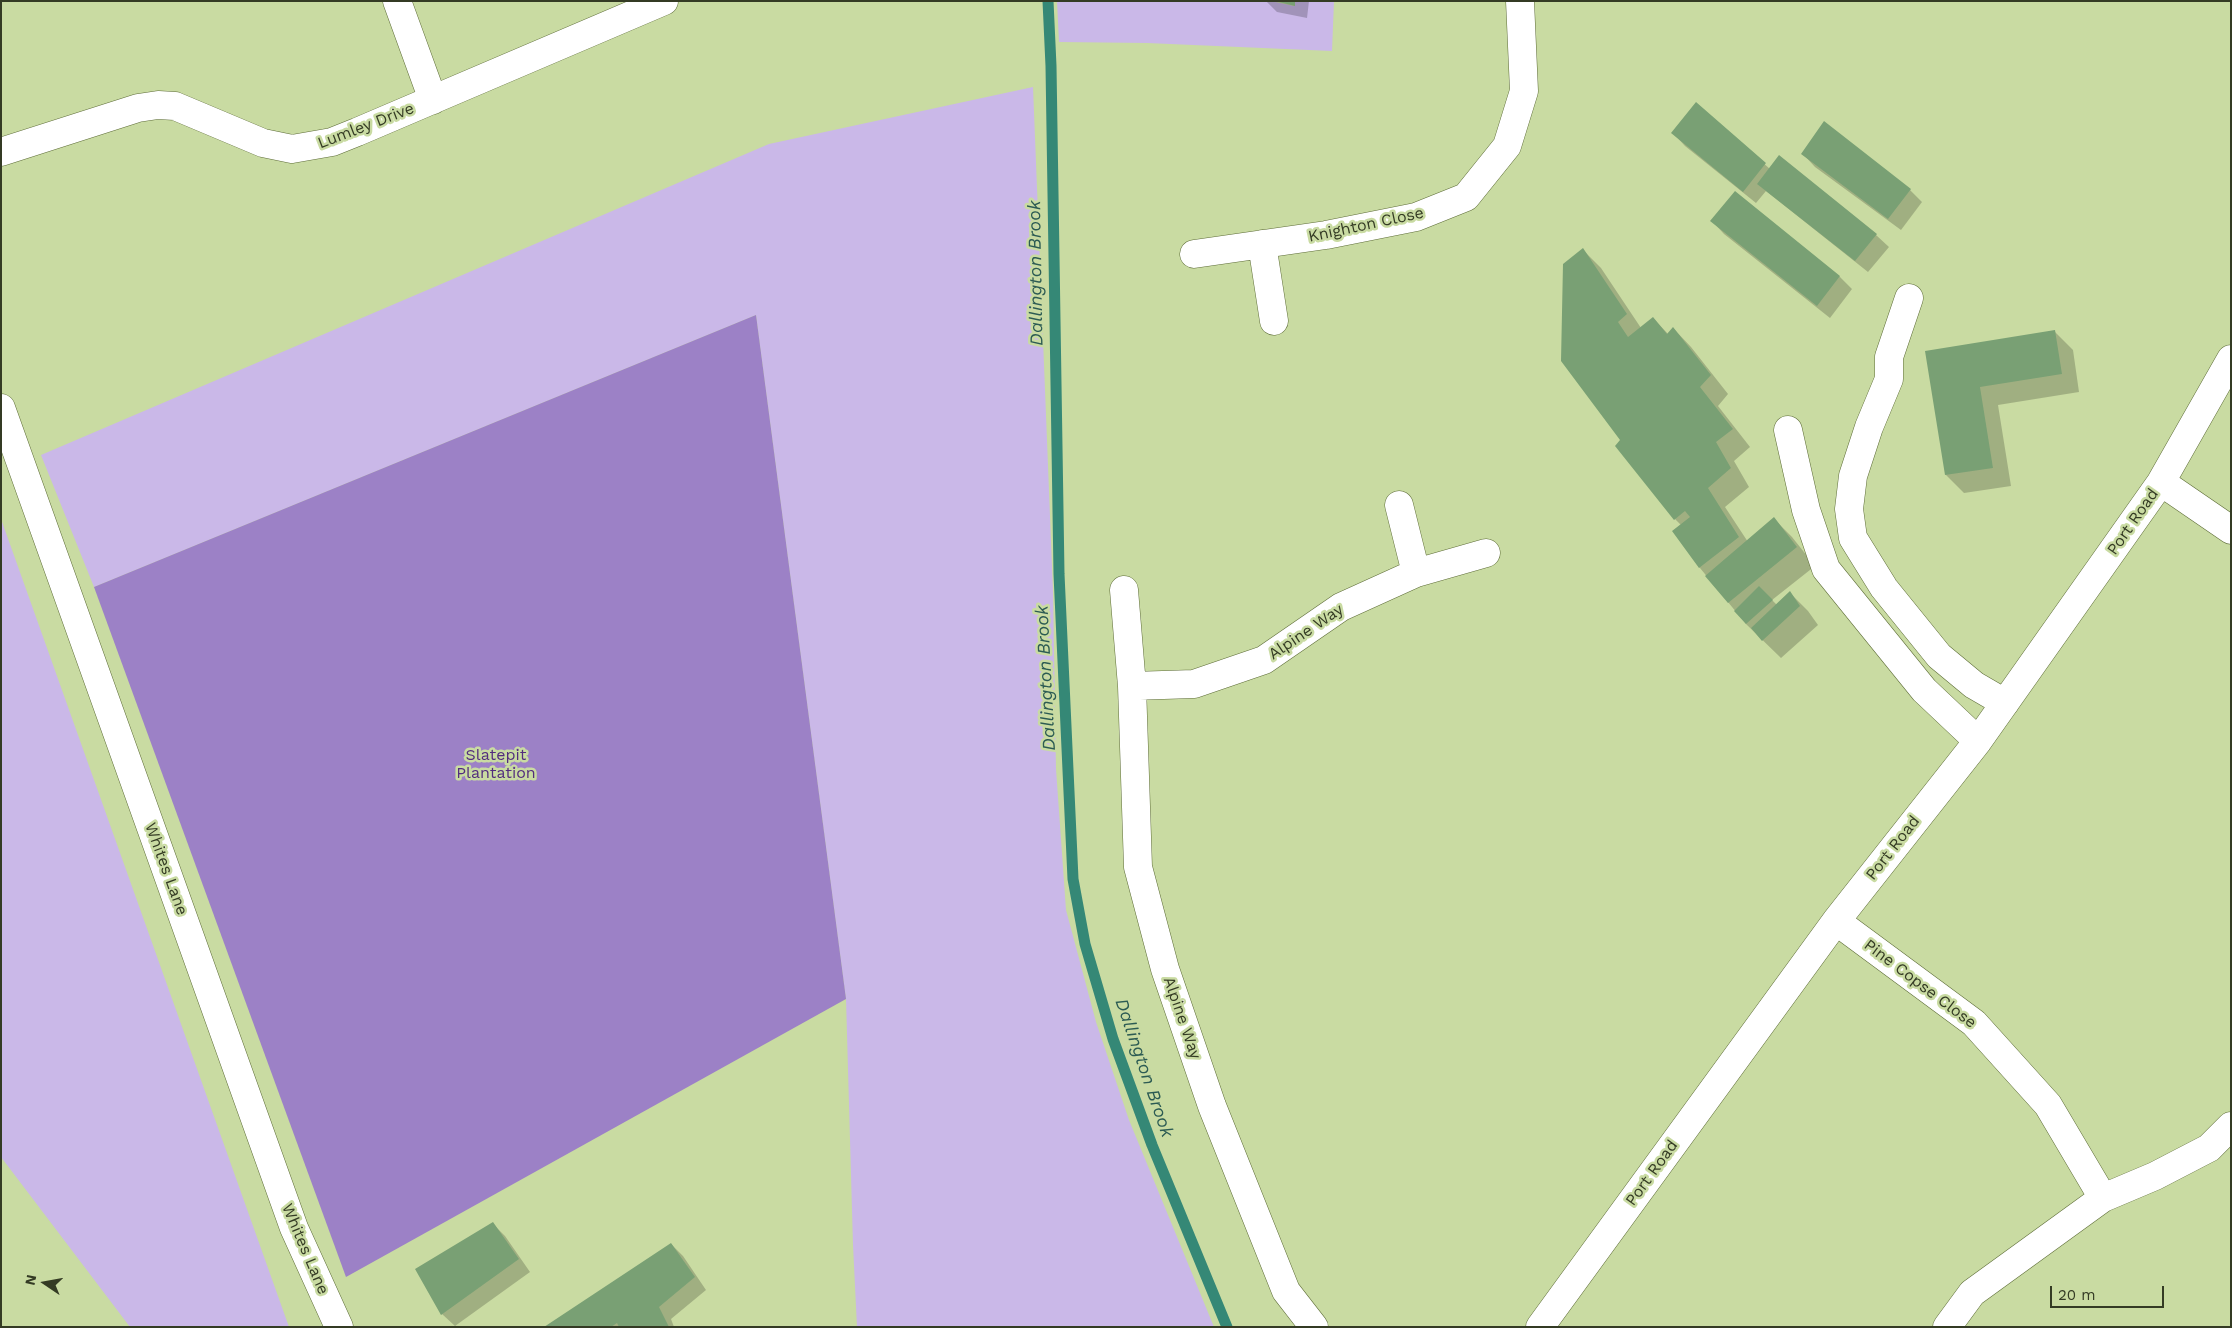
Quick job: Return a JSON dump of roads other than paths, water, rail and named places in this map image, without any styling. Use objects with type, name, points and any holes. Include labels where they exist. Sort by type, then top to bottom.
[{"type":"street","points":[[397,1],[433,100]]},
{"type":"street","name":"Lumley Drive","points":[[1,152],[138,108],[158,105],[175,106],[263,143],[292,150],[310,148],[349,135],[664,1]]},
{"type":"street","name":"Knighton Close","points":[[1194,254],[1326,235],[1416,217],[1466,197],[1507,146],[1524,91],[1520,1]]},
{"type":"street","points":[[1262,244],[1274,322]]},
{"type":"street","points":[[1909,298],[1889,357],[1889,379],[1869,427],[1853,476],[1849,509],[1854,538],[1884,588],[1939,656],[1974,685],[2005,703]]},
{"type":"street","name":"Port Road","points":[[1540,1327],[1836,921],[1978,741],[2161,482],[2231,359]]},
{"type":"street","name":"Whites Lane","points":[[1,408],[294,1228],[339,1327]]},
{"type":"street","points":[[1788,430],[1806,510],[1826,569],[1871,627],[1924,690],[1978,741]]},
{"type":"street","points":[[2161,482],[2231,530]]},
{"type":"street","points":[[1399,505],[1416,573]]},
{"type":"street","name":"Alpine Way","points":[[1132,686],[1194,684],[1264,660],[1341,607],[1416,573],[1486,553]]},
{"type":"street","name":"Alpine Way","points":[[1124,590],[1132,686],[1138,867],[1165,969],[1212,1106],[1286,1291],[1314,1327]]},
{"type":"street","name":"Pine Copse Close","points":[[1836,921],[1974,1023],[2048,1105],[2103,1198]]},
{"type":"street","points":[[1947,1327],[1972,1293],[2103,1198],[2155,1176],[2209,1148],[2231,1126]]},
{"type":"waterway","name":"Dallington Brook","points":[[1048,1],[1051,66],[1059,574],[1073,879],[1085,944],[1113,1039],[1152,1145],[1227,1327]]},
{"type":"park label","name":"Slatepit Plantation","points":[[496,764]]}]
